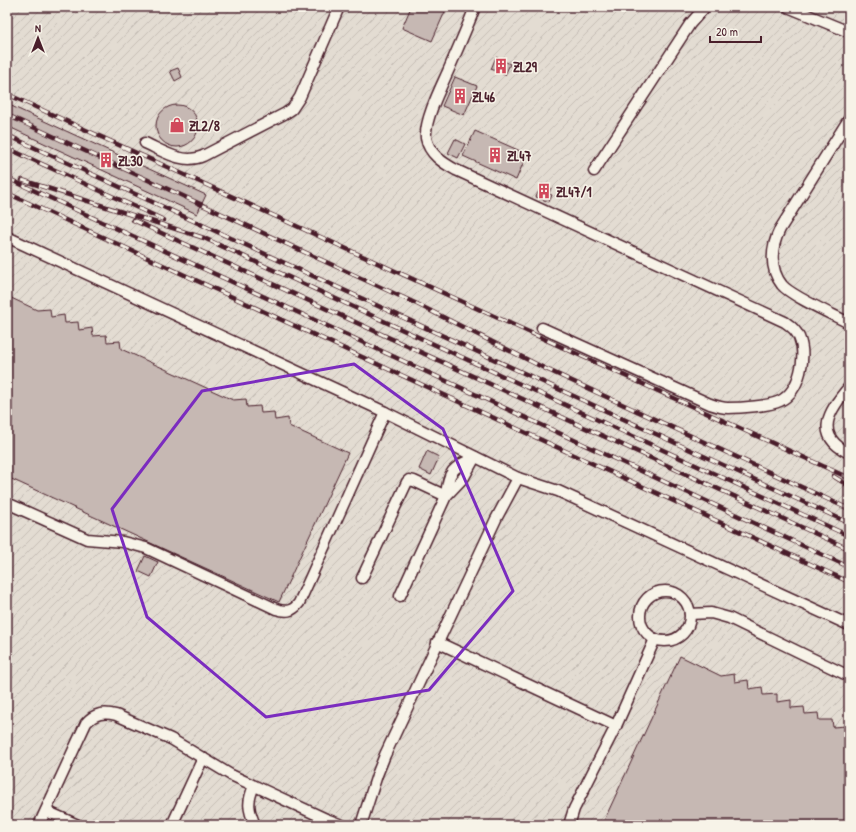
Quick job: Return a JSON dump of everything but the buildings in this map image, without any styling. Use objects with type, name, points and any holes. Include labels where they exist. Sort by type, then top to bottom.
[{"type":"lane","points":[[145,142],[175,156],[190,160],[203,156],[292,109],[300,97],[340,7]]},
{"type":"lane","points":[[476,7],[431,112],[426,136],[428,145],[432,152],[456,170],[785,322],[794,328],[799,336],[803,353],[802,364],[796,384],[781,400],[771,404],[728,408],[719,407],[542,328]]},
{"type":"lane","points":[[594,171],[690,24],[705,7]]},
{"type":"lane","points":[[788,7],[849,32]]},
{"type":"lane","points":[[849,119],[780,229],[773,246],[772,254],[773,265],[782,286],[793,294],[849,322]]},
{"type":"lane","points":[[7,237],[385,412],[518,478],[558,491],[849,625]]},
{"type":"lane","points":[[849,386],[837,400],[827,421],[828,433],[834,442],[849,453]]},
{"type":"lane","points":[[7,503],[86,539],[123,542],[146,548],[276,609],[290,611],[299,603],[385,412]]},
{"type":"lane","points":[[400,596],[446,496],[464,477],[475,457]]},
{"type":"lane","points":[[361,825],[385,755],[496,519],[518,478]]},
{"type":"lane","points":[[362,578],[409,480],[446,496]]},
{"type":"lane","points":[[663,591],[679,595],[687,603],[690,614],[689,623],[682,635],[669,641],[655,639],[646,632],[640,617],[640,612],[644,601],[653,594],[663,591]]},
{"type":"lane","points":[[690,614],[710,613],[729,618],[849,676]]},
{"type":"lane","points":[[570,825],[574,810],[616,726],[655,639]]},
{"type":"lane","points":[[437,642],[616,726]]},
{"type":"lane","points":[[39,825],[86,723],[92,717],[108,713],[172,739],[230,775],[342,825]]},
{"type":"lane","points":[[172,825],[203,758]]},
{"type":"lane","points":[[254,786],[249,802],[255,825]]},
{"type":"lane","points":[[46,811],[78,825]]},
{"type":"highlighted area","points":[[354,364],[443,429],[513,591],[429,690],[266,717],[147,617],[112,509],[202,391]]},
{"type":"shaded area","points":[[7,7],[849,7],[849,825],[7,825]]},
{"type":"railway","points":[[7,94],[849,478]]},
{"type":"railway","points":[[7,115],[415,303],[546,369],[849,509]]},
{"type":"railway","points":[[7,135],[849,523]]},
{"type":"railway","points":[[7,148],[164,220]]},
{"type":"railway","points":[[7,178],[849,567]]},
{"type":"railway","points":[[22,180],[204,238],[849,536]]},
{"type":"railway","points":[[7,193],[849,582]]},
{"type":"railway","points":[[133,220],[849,549]]},
{"type":"railway","points":[[833,476],[849,486]]},
{"type":"place","name":"ZL29","points":[[501,66]]},
{"type":"place","name":"ZL46","points":[[460,96]]},
{"type":"place","name":"ZL2/8","points":[[177,125]]},
{"type":"place","name":"ZL47","points":[[495,155]]},
{"type":"place","name":"ZL30","points":[[106,160]]},
{"type":"place","name":"ZL47/1","points":[[544,191]]}]
